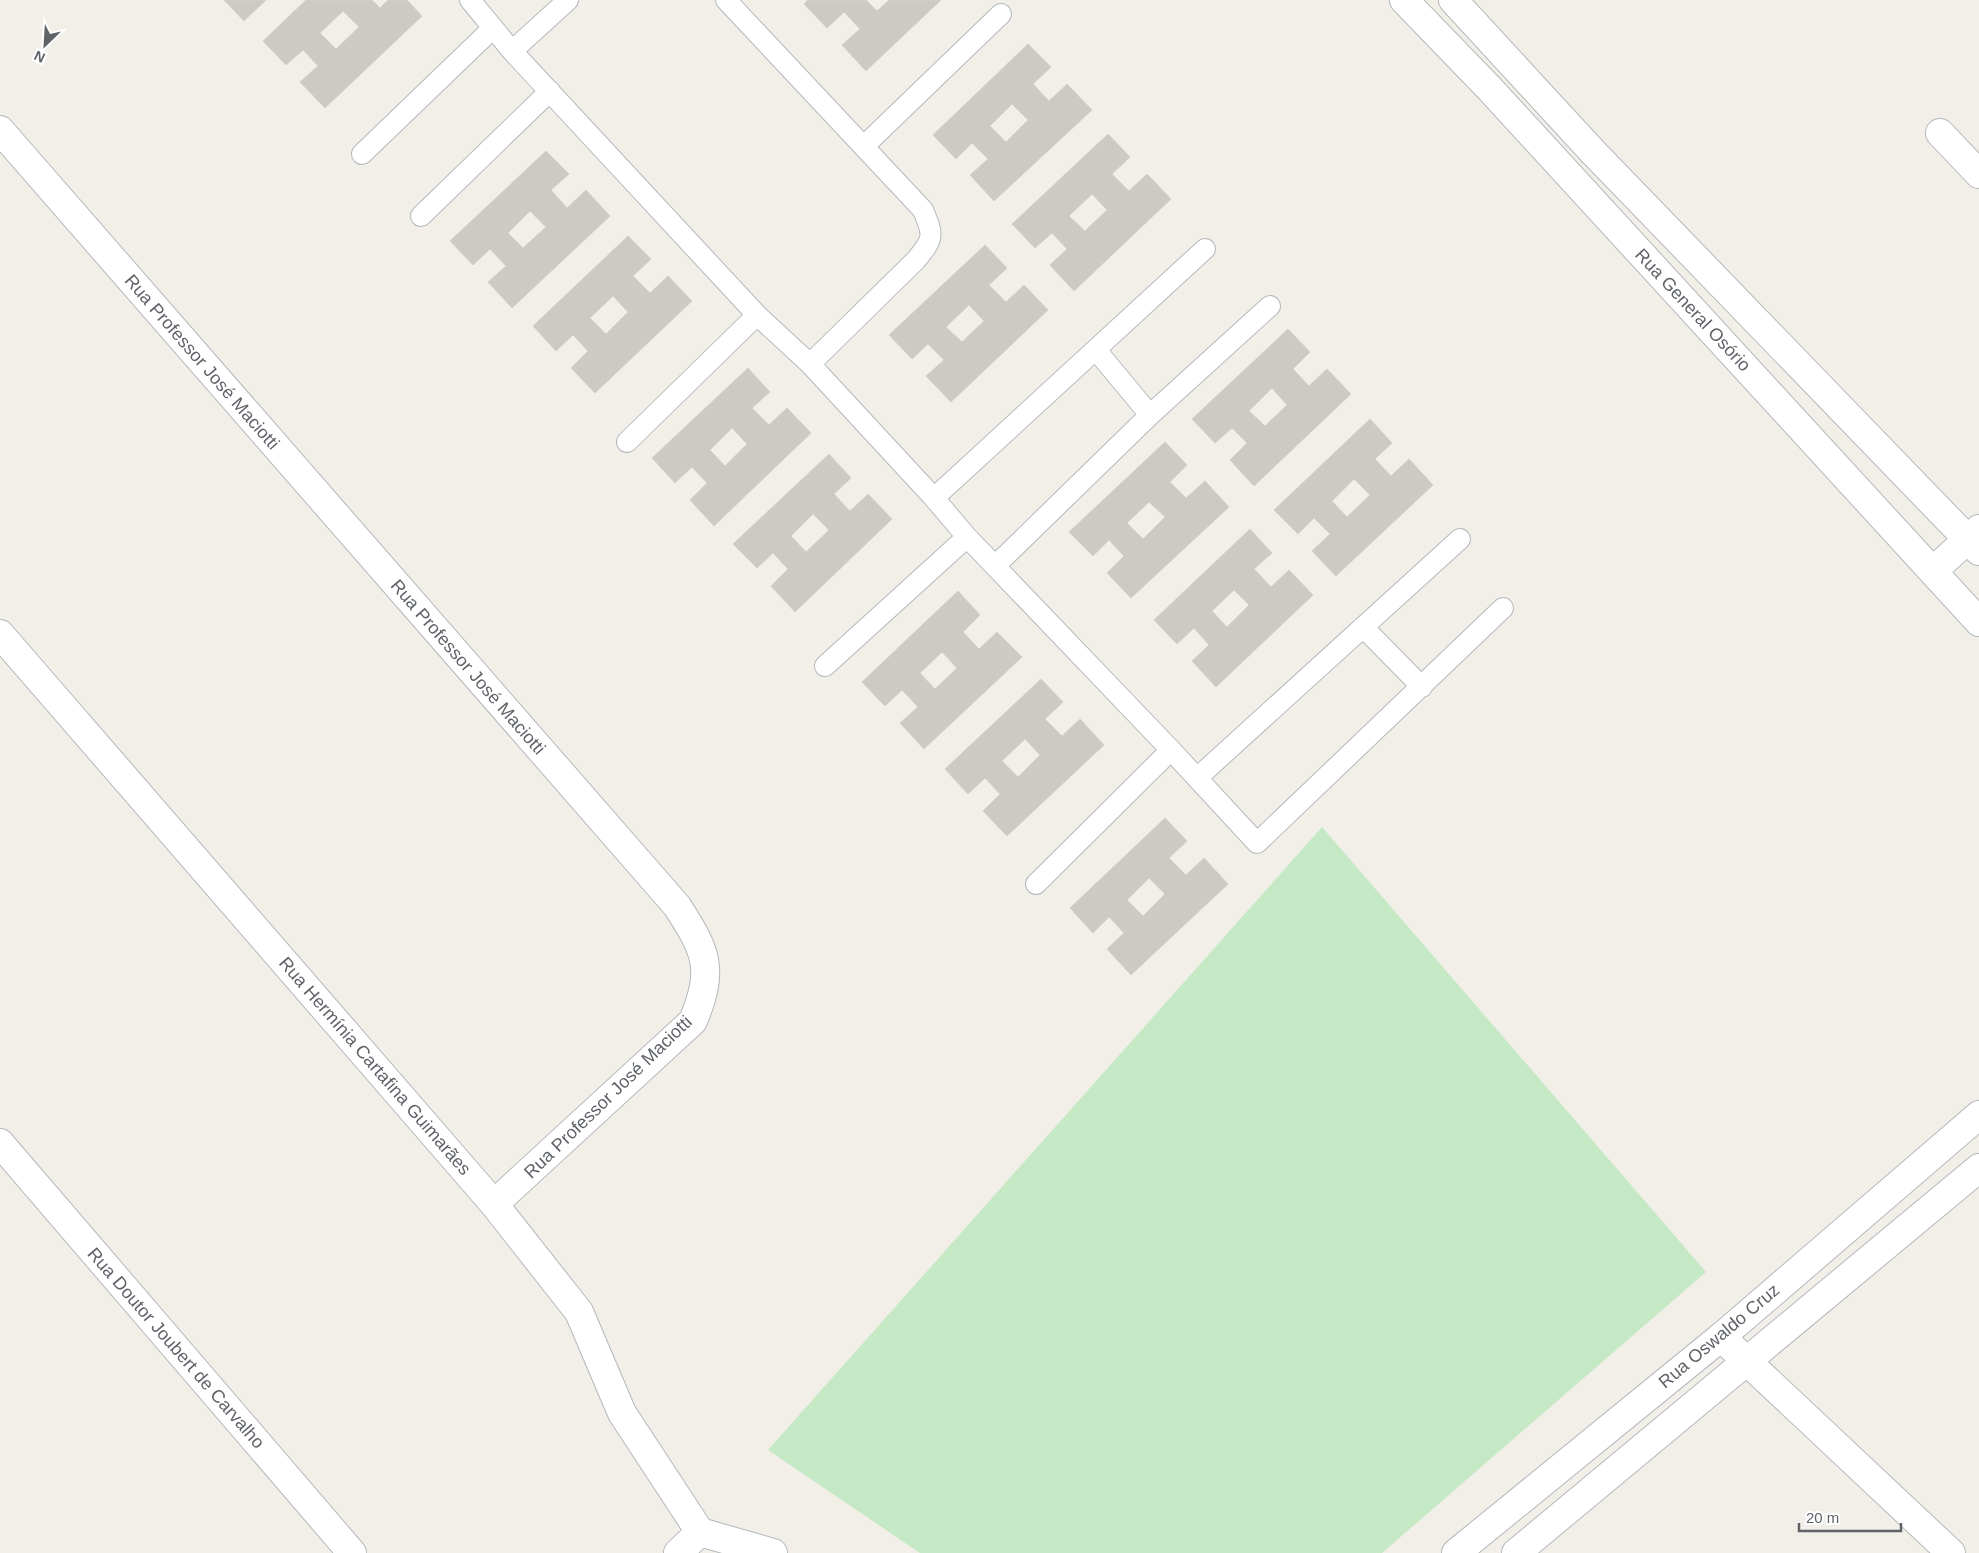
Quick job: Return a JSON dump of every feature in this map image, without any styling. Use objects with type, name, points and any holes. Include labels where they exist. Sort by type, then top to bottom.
[{"type":"street","name":"Rua General Osório","points":[[1404,0],[1490,89],[1979,622]]},
{"type":"street","points":[[1453,0],[1593,152],[1975,540],[1933,571]]},
{"type":"street","name":"Rua Professor José Maciotti","points":[[0,130],[677,906],[694,933],[704,956],[707,978],[700,1005],[693,1021],[494,1204]]},
{"type":"street","points":[[1940,133],[1979,174]]},
{"type":"street","points":[[1568,175],[1593,152]]},
{"type":"street","name":"Rua Hermínia Cartafina Guimarães","points":[[0,634],[494,1204],[580,1312],[622,1413],[700,1532]]},
{"type":"street","name":"Rua Oswaldo Cruz","points":[[1456,1553],[1721,1337],[1979,1115]]},
{"type":"street","name":"Rua Doutor Joubert de Carvalho","points":[[0,1143],[352,1553]]},
{"type":"street","name":"Rua Oswaldo Cruz","points":[[1516,1553],[1979,1168]]},
{"type":"street","points":[[1721,1337],[1952,1553]]},
{"type":"street","points":[[678,1553],[700,1532],[773,1553]]},
{"type":"lane","points":[[470,0],[512,51],[757,315],[810,364],[934,498],[967,537],[1171,750],[1257,843],[1503,608]]},
{"type":"lane","points":[[512,51],[568,0]]},
{"type":"lane","points":[[731,2],[923,210],[931,230],[929,244],[916,260],[810,364]]},
{"type":"lane","points":[[864,146],[1001,14]]},
{"type":"lane","points":[[362,154],[493,28]]},
{"type":"lane","points":[[421,216],[550,91]]},
{"type":"lane","points":[[934,498],[1205,249]]},
{"type":"lane","points":[[995,566],[1150,415],[1270,306]]},
{"type":"lane","points":[[627,442],[757,315]]},
{"type":"lane","points":[[1096,350],[1150,415]]},
{"type":"lane","points":[[825,666],[967,537]]},
{"type":"lane","points":[[1197,778],[1460,539]]},
{"type":"lane","points":[[1363,627],[1422,687]]},
{"type":"lane","points":[[1036,884],[1171,750]]},
{"type":"green space","points":[[1322,827],[1706,1272],[1382,1553],[920,1553],[768,1450]]},
{"type":"building","points":[[224,0],[266,0],[244,21]]},
{"type":"building","points":[[306,0],[372,0],[380,8],[388,0],[407,0],[422,16],[325,108],[300,82],[318,66],[303,50],[286,65],[263,41]],"holes":[[[343,11],[359,27],[336,49],[320,33]]]},
{"type":"building","points":[[808,0],[866,0],[877,11],[889,0],[941,0],[866,71],[842,45],[860,29],[844,12],[827,28],[804,4]]},
{"type":"building","points":[[1028,44],[1051,67],[1033,84],[1049,101],[1067,84],[1092,110],[994,201],[970,175],[988,159],[972,143],[956,159],[933,135]],"holes":[[[1012,104],[1028,120],[1006,142],[990,126]]]},
{"type":"building","points":[[1108,134],[1130,157],[1112,174],[1129,191],[1147,174],[1171,199],[1074,291],[1050,265],[1067,249],[1052,233],[1035,248],[1012,224]],"holes":[[[1092,194],[1107,210],[1085,231],[1069,216]]]},
{"type":"building","points":[[546,151],[569,174],[551,190],[567,208],[586,190],[610,216],[512,308],[488,282],[506,266],[490,249],[473,265],[450,241]],"holes":[[[530,211],[546,227],[523,248],[508,233]]]},
{"type":"building","points":[[628,236],[651,259],[633,276],[650,293],[668,276],[692,301],[595,393],[571,368],[588,351],[573,335],[556,351],[533,326]],"holes":[[[613,296],[628,312],[606,334],[590,318]]]},
{"type":"building","points":[[985,245],[1007,268],[989,285],[1006,302],[1024,285],[1048,310],[951,402],[926,376],[944,360],[928,344],[912,359],[889,335]],"holes":[[[969,305],[984,321],[962,342],[946,327]]]},
{"type":"building","points":[[1288,329],[1310,352],[1293,369],[1309,386],[1327,369],[1351,394],[1254,486],[1230,460],[1247,443],[1232,428],[1215,443],[1192,419]],"holes":[[[1272,388],[1287,405],[1265,426],[1249,411]]]},
{"type":"building","points":[[748,368],[770,392],[752,408],[769,425],[787,408],[811,433],[714,526],[690,500],[707,483],[692,467],[675,483],[652,458]],"holes":[[[732,428],[747,444],[725,466],[710,450]]]},
{"type":"building","points":[[1370,419],[1392,443],[1375,459],[1391,476],[1409,459],[1433,485],[1336,576],[1312,551],[1330,534],[1314,518],[1298,534],[1274,510]],"holes":[[[1354,479],[1370,495],[1347,517],[1332,501]]]},
{"type":"building","points":[[1165,442],[1187,465],[1170,482],[1186,498],[1205,481],[1229,507],[1131,598],[1107,573],[1124,556],[1109,540],[1093,556],[1069,532]],"holes":[[[1149,502],[1165,517],[1143,539],[1127,523]]]},
{"type":"building","points":[[829,454],[851,478],[834,494],[850,511],[868,494],[892,519],[795,612],[771,586],[788,569],[773,553],[757,568],[733,544]],"holes":[[[813,514],[829,530],[806,552],[791,536]]]},
{"type":"building","points":[[1250,529],[1272,553],[1254,569],[1271,587],[1289,570],[1313,595],[1216,687],[1192,661],[1209,645],[1194,628],[1177,644],[1154,620]],"holes":[[[1234,590],[1249,605],[1227,627],[1212,611]]]},
{"type":"building","points":[[958,591],[980,615],[963,632],[979,649],[997,632],[1022,657],[924,749],[900,723],[918,707],[902,690],[885,706],[862,682]],"holes":[[[942,652],[957,668],[935,689],[920,673]]]},
{"type":"building","points":[[1041,679],[1063,702],[1045,719],[1062,736],[1080,719],[1104,745],[1007,836],[983,811],[1000,794],[985,778],[968,794],[945,769]],"holes":[[[1025,739],[1040,755],[1018,777],[1002,761]]]},
{"type":"building","points":[[1165,818],[1187,841],[1169,858],[1186,875],[1204,858],[1228,884],[1131,975],[1107,949],[1124,933],[1109,917],[1093,933],[1070,908]],"holes":[[[1149,878],[1165,894],[1143,916],[1127,900]]]}]
